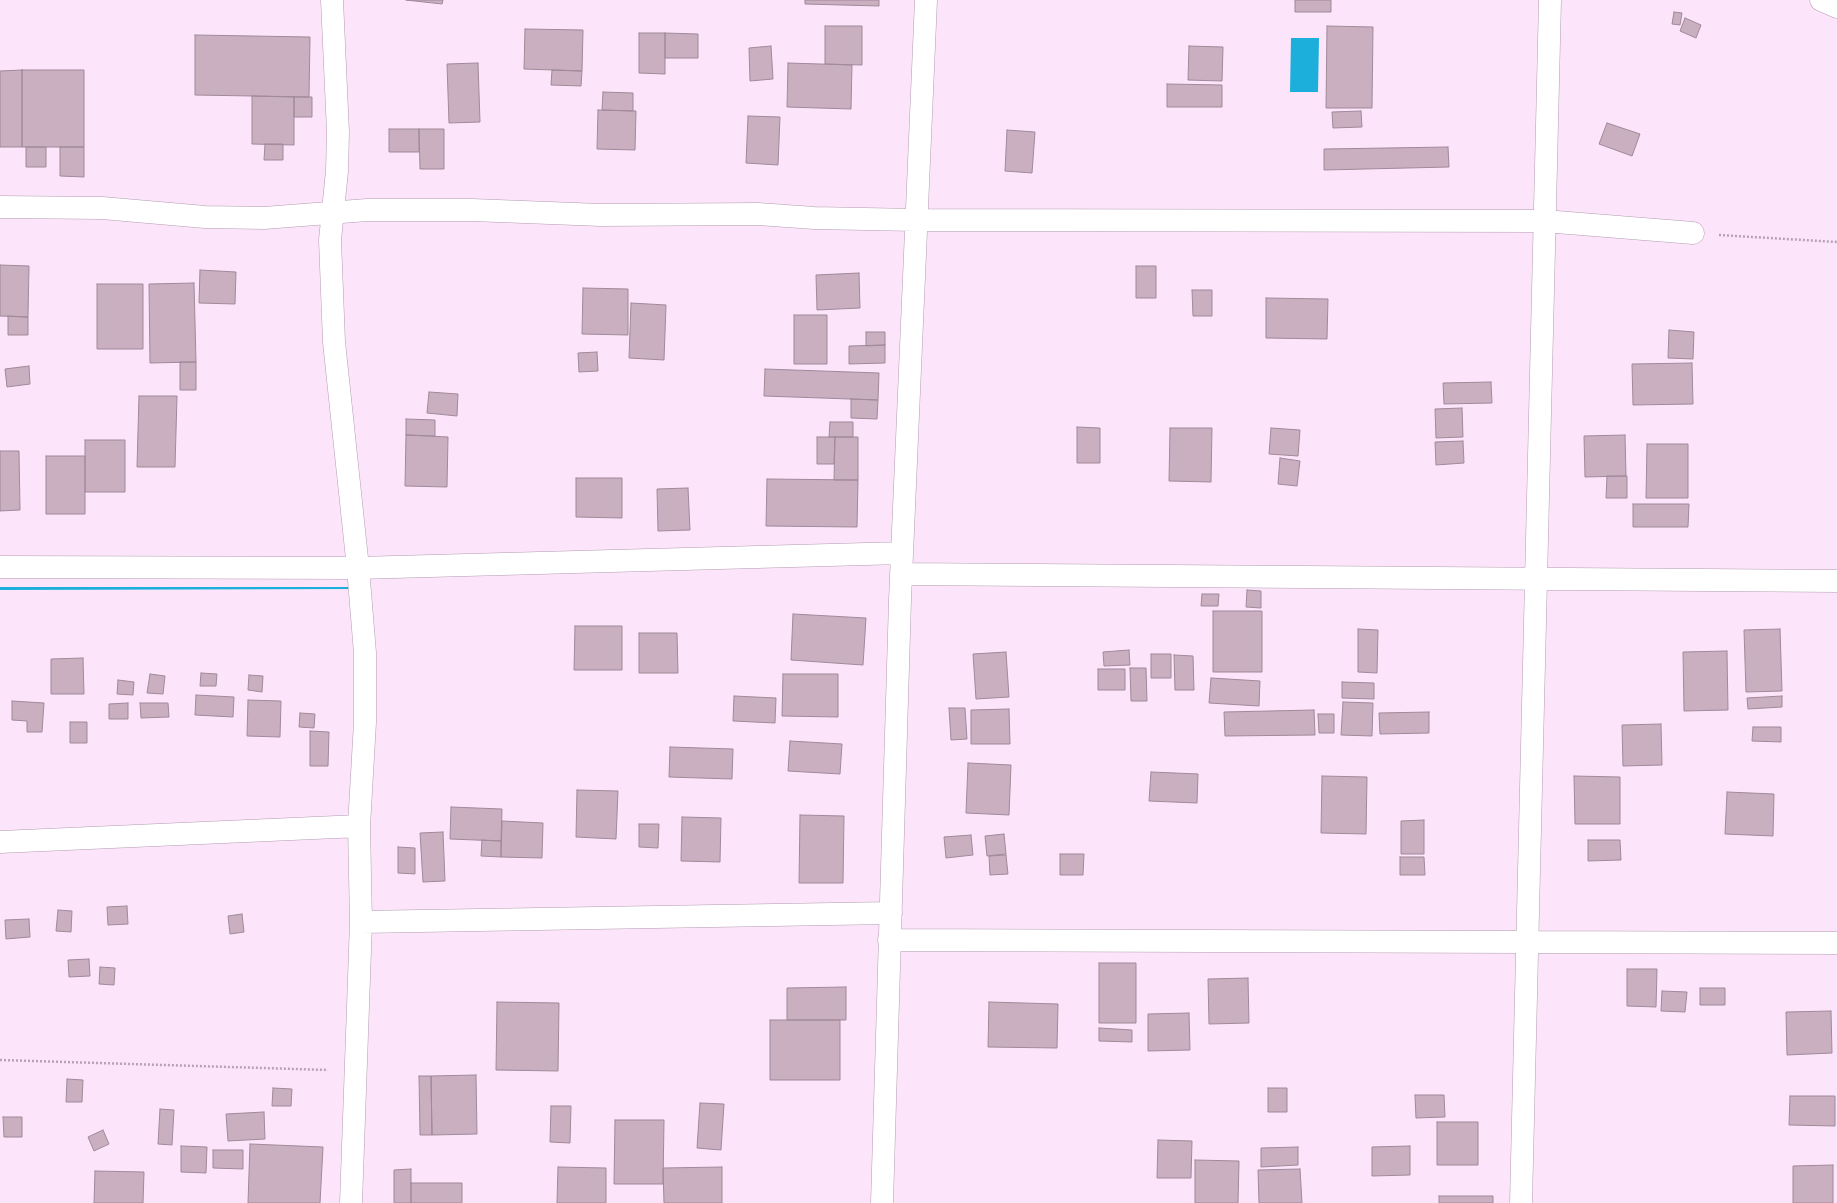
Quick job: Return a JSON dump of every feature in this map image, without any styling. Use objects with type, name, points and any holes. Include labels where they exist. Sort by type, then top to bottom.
[{"type":"street","points":[[332,0],[338,132],[337,171],[330,240],[334,342],[358,568],[365,653],[365,722],[359,826],[361,922],[351,1203]]},
{"type":"street","points":[[882,1203],[901,564],[926,0]]},
{"type":"street","points":[[1521,1203],[1550,0]]},
{"type":"street","points":[[1821,0],[1837,7]]},
{"type":"street","points":[[0,207],[102,208],[152,211],[205,217],[264,218],[367,210],[472,210],[601,215],[758,214],[814,218],[916,220],[1544,221],[1693,233]]},
{"type":"street","points":[[0,567],[358,568],[901,564],[1536,579],[1837,581]]},
{"type":"street","points":[[0,842],[359,826]]},
{"type":"street","points":[[361,922],[890,913]]},
{"type":"street","points":[[889,940],[1837,943]]},
{"type":"path","points":[[1693,233],[1837,242]]},
{"type":"path","points":[[0,1060],[356,1071]]},
{"type":"water","points":[[1291,38],[1319,38],[1318,92],[1290,92]]},
{"type":"water","points":[[0,587],[358,587],[358,589],[0,590]]},
{"type":"building","points":[[406,0],[443,0],[442,4]]},
{"type":"building","points":[[805,0],[879,0],[879,6],[805,4]]},
{"type":"building","points":[[1295,0],[1331,0],[1331,12],[1295,12]]},
{"type":"building","points":[[1674,12],[1682,13],[1680,25],[1672,24]]},
{"type":"building","points":[[1685,18],[1701,25],[1696,38],[1680,31]]},
{"type":"building","points":[[825,26],[862,26],[862,65],[825,64]]},
{"type":"building","points":[[1327,26],[1373,27],[1372,108],[1326,108]]},
{"type":"building","points":[[525,29],[583,30],[582,71],[524,69]]},
{"type":"building","points":[[639,33],[665,33],[665,74],[639,73]]},
{"type":"building","points":[[665,33],[698,34],[698,58],[665,58]]},
{"type":"building","points":[[195,35],[310,37],[309,97],[195,95]]},
{"type":"building","points":[[771,46],[773,79],[750,81],[749,48]]},
{"type":"building","points":[[1189,46],[1223,47],[1222,81],[1188,80]]},
{"type":"building","points":[[478,63],[480,122],[449,123],[447,64]]},
{"type":"building","points":[[788,63],[852,65],[851,109],[787,107]]},
{"type":"building","points":[[22,70],[84,70],[84,147],[22,147]]},
{"type":"building","points":[[22,70],[22,147],[0,147],[0,71]]},
{"type":"building","points":[[552,70],[582,71],[581,86],[551,85]]},
{"type":"building","points":[[1167,84],[1222,85],[1222,107],[1167,107]]},
{"type":"building","points":[[603,92],[633,93],[633,111],[602,110]]},
{"type":"building","points":[[252,96],[294,97],[294,145],[252,144]]},
{"type":"building","points":[[294,97],[312,97],[312,117],[294,117]]},
{"type":"building","points":[[598,110],[636,111],[635,150],[597,149]]},
{"type":"building","points":[[1361,111],[1362,127],[1333,128],[1332,112]]},
{"type":"building","points":[[748,116],[780,117],[778,165],[746,163]]},
{"type":"building","points":[[1607,123],[1640,134],[1632,156],[1599,144]]},
{"type":"building","points":[[389,129],[419,129],[419,152],[389,152]]},
{"type":"building","points":[[419,129],[444,129],[444,169],[420,169]]},
{"type":"building","points":[[1007,130],[1035,132],[1032,173],[1005,171]]},
{"type":"building","points":[[265,144],[283,144],[283,160],[264,160]]},
{"type":"building","points":[[26,147],[46,147],[46,167],[26,167]]},
{"type":"building","points":[[60,147],[84,147],[84,177],[60,176]]},
{"type":"building","points":[[1448,147],[1449,167],[1324,170],[1324,149]]},
{"type":"building","points":[[0,265],[29,266],[28,317],[0,316]]},
{"type":"building","points":[[1136,266],[1156,266],[1156,298],[1136,298]]},
{"type":"building","points":[[200,270],[236,272],[235,304],[199,303]]},
{"type":"building","points":[[859,273],[860,308],[817,310],[816,275]]},
{"type":"building","points":[[194,283],[196,362],[150,363],[149,284]]},
{"type":"building","points":[[97,284],[143,284],[143,349],[97,349]]},
{"type":"building","points":[[583,288],[628,289],[628,335],[582,334]]},
{"type":"building","points":[[1192,290],[1212,290],[1212,316],[1193,316]]},
{"type":"building","points":[[1266,298],[1328,299],[1327,339],[1266,338]]},
{"type":"building","points":[[631,303],[666,305],[664,360],[629,358]]},
{"type":"building","points":[[794,315],[827,315],[827,364],[794,364]]},
{"type":"building","points":[[8,316],[28,317],[28,335],[8,335]]},
{"type":"building","points":[[1669,330],[1694,332],[1693,359],[1668,358]]},
{"type":"building","points":[[866,332],[885,332],[885,345],[866,346]]},
{"type":"building","points":[[885,345],[885,363],[849,364],[849,346]]},
{"type":"building","points":[[597,352],[598,371],[579,372],[578,353]]},
{"type":"building","points":[[180,362],[196,362],[196,390],[180,390]]},
{"type":"building","points":[[1692,363],[1693,404],[1633,405],[1632,364]]},
{"type":"building","points":[[29,366],[30,384],[7,387],[5,369]]},
{"type":"building","points":[[765,369],[879,373],[878,400],[764,396]]},
{"type":"building","points":[[1491,382],[1492,403],[1444,404],[1443,383]]},
{"type":"building","points":[[429,392],[458,394],[457,416],[427,413]]},
{"type":"building","points":[[139,396],[177,396],[175,467],[137,467]]},
{"type":"building","points":[[851,399],[878,400],[877,419],[851,418]]},
{"type":"building","points":[[1462,408],[1463,437],[1436,438],[1435,409]]},
{"type":"building","points":[[406,419],[435,420],[435,436],[406,435]]},
{"type":"building","points":[[830,422],[853,422],[853,437],[829,437]]},
{"type":"building","points":[[1077,427],[1100,428],[1100,463],[1077,463]]},
{"type":"building","points":[[1170,428],[1212,428],[1211,482],[1169,481]]},
{"type":"building","points":[[1271,428],[1300,430],[1298,456],[1269,454]]},
{"type":"building","points":[[406,435],[448,437],[447,487],[405,486]]},
{"type":"building","points":[[1625,435],[1626,476],[1585,477],[1584,436]]},
{"type":"building","points":[[817,437],[835,437],[834,464],[817,464]]},
{"type":"building","points":[[835,437],[858,437],[858,480],[834,480]]},
{"type":"building","points":[[85,440],[125,440],[125,492],[85,492]]},
{"type":"building","points":[[1463,441],[1464,463],[1436,465],[1435,442]]},
{"type":"building","points":[[1647,444],[1688,444],[1688,498],[1646,498]]},
{"type":"building","points":[[0,451],[19,451],[20,510],[0,511]]},
{"type":"building","points":[[46,456],[85,456],[85,514],[46,514]]},
{"type":"building","points":[[1280,458],[1300,461],[1297,486],[1278,484]]},
{"type":"building","points":[[1607,476],[1627,476],[1627,498],[1606,498]]},
{"type":"building","points":[[576,478],[622,478],[622,518],[576,517]]},
{"type":"building","points":[[767,479],[858,480],[857,527],[766,526]]},
{"type":"building","points":[[688,488],[690,530],[658,531],[657,489]]},
{"type":"building","points":[[1633,504],[1689,504],[1688,527],[1633,527]]},
{"type":"building","points":[[1247,590],[1261,591],[1261,608],[1246,607]]},
{"type":"building","points":[[1202,594],[1219,594],[1218,606],[1201,606]]},
{"type":"building","points":[[1213,611],[1262,611],[1262,672],[1213,672]]},
{"type":"building","points":[[793,614],[866,618],[863,665],[791,660]]},
{"type":"building","points":[[575,626],[622,626],[622,670],[574,670]]},
{"type":"building","points":[[1358,629],[1378,630],[1377,673],[1358,672]]},
{"type":"building","points":[[1780,629],[1782,691],[1746,692],[1744,630]]},
{"type":"building","points":[[639,633],[677,633],[678,673],[639,673]]},
{"type":"building","points":[[1129,650],[1130,665],[1104,666],[1103,652]]},
{"type":"building","points":[[1727,651],[1728,710],[1684,711],[1683,652]]},
{"type":"building","points":[[1006,652],[1009,697],[976,699],[973,654]]},
{"type":"building","points":[[1151,654],[1171,654],[1171,678],[1151,678]]},
{"type":"building","points":[[1174,655],[1193,656],[1194,690],[1175,690]]},
{"type":"building","points":[[83,658],[84,694],[51,694],[51,659]]},
{"type":"building","points":[[1130,668],[1146,668],[1147,701],[1131,701]]},
{"type":"building","points":[[1098,669],[1125,669],[1125,690],[1098,690]]},
{"type":"building","points":[[201,673],[217,674],[216,686],[200,686]]},
{"type":"building","points":[[150,674],[165,676],[163,694],[147,693]]},
{"type":"building","points":[[783,674],[838,674],[838,717],[782,716]]},
{"type":"building","points":[[249,675],[263,676],[262,692],[248,690]]},
{"type":"building","points":[[1211,678],[1260,681],[1259,706],[1209,703]]},
{"type":"building","points":[[118,680],[134,682],[133,695],[117,694]]},
{"type":"building","points":[[1342,682],[1374,683],[1374,699],[1342,698]]},
{"type":"building","points":[[196,695],[234,697],[233,717],[195,715]]},
{"type":"building","points":[[734,696],[776,698],[775,723],[733,721]]},
{"type":"building","points":[[1782,696],[1782,707],[1748,709],[1747,698]]},
{"type":"building","points":[[248,700],[281,701],[280,737],[247,736]]},
{"type":"building","points":[[12,701],[44,703],[42,732],[27,732],[27,721],[12,720]]},
{"type":"building","points":[[1343,702],[1373,703],[1372,736],[1341,735]]},
{"type":"building","points":[[128,703],[128,719],[109,719],[109,704]]},
{"type":"building","points":[[140,703],[168,703],[169,717],[141,718]]},
{"type":"building","points":[[949,708],[965,708],[967,739],[951,740]]},
{"type":"building","points":[[1009,709],[1010,744],[971,744],[971,710]]},
{"type":"building","points":[[1314,710],[1315,735],[1225,736],[1224,712]]},
{"type":"building","points":[[1429,712],[1429,733],[1380,734],[1379,713]]},
{"type":"building","points":[[300,713],[315,714],[314,728],[299,727]]},
{"type":"building","points":[[1318,714],[1334,714],[1334,733],[1319,733]]},
{"type":"building","points":[[70,722],[87,722],[87,743],[70,743]]},
{"type":"building","points":[[1661,724],[1662,765],[1623,766],[1622,725]]},
{"type":"building","points":[[1753,727],[1781,727],[1781,742],[1752,741]]},
{"type":"building","points":[[310,731],[329,732],[328,766],[310,766]]},
{"type":"building","points":[[790,741],[842,744],[840,774],[788,771]]},
{"type":"building","points":[[670,747],[733,749],[732,779],[669,777]]},
{"type":"building","points":[[968,763],[1011,765],[1009,815],[966,813]]},
{"type":"building","points":[[1151,772],[1198,774],[1197,803],[1149,801]]},
{"type":"building","points":[[1322,776],[1367,777],[1366,834],[1321,833]]},
{"type":"building","points":[[1574,776],[1620,777],[1620,824],[1575,824]]},
{"type":"building","points":[[577,790],[618,791],[616,839],[576,837]]},
{"type":"building","points":[[1727,792],[1774,794],[1773,836],[1725,834]]},
{"type":"building","points":[[451,807],[502,809],[501,841],[450,839]]},
{"type":"building","points":[[800,815],[844,816],[843,883],[799,883]]},
{"type":"building","points":[[682,817],[721,818],[720,862],[681,861]]},
{"type":"building","points":[[1424,820],[1424,854],[1401,854],[1401,821]]},
{"type":"building","points":[[502,821],[543,823],[542,858],[501,857]]},
{"type":"building","points":[[639,824],[659,824],[658,848],[639,847]]},
{"type":"building","points":[[443,832],[445,881],[423,882],[420,833]]},
{"type":"building","points":[[1004,834],[1006,854],[987,856],[985,836]]},
{"type":"building","points":[[971,835],[973,855],[946,858],[944,837]]},
{"type":"building","points":[[482,840],[501,841],[501,857],[481,856]]},
{"type":"building","points":[[1588,840],[1620,840],[1621,860],[1588,861]]},
{"type":"building","points":[[398,847],[415,848],[415,874],[398,873]]},
{"type":"building","points":[[1060,854],[1084,854],[1083,875],[1060,875]]},
{"type":"building","points":[[1006,855],[1008,874],[990,875],[989,856]]},
{"type":"building","points":[[1400,857],[1424,857],[1425,875],[1400,875]]},
{"type":"building","points":[[127,906],[128,924],[108,925],[107,907]]},
{"type":"building","points":[[58,910],[72,911],[71,932],[56,931]]},
{"type":"building","points":[[242,914],[244,932],[230,934],[228,916]]},
{"type":"building","points":[[29,919],[30,937],[6,939],[5,920]]},
{"type":"building","points":[[89,959],[90,976],[69,977],[68,960]]},
{"type":"building","points":[[1099,963],[1136,963],[1136,1023],[1099,1023]]},
{"type":"building","points":[[100,967],[115,968],[114,985],[99,984]]},
{"type":"building","points":[[1627,969],[1657,969],[1656,1007],[1627,1006]]},
{"type":"building","points":[[1248,978],[1249,1023],[1209,1024],[1208,979]]},
{"type":"building","points":[[846,987],[846,1020],[787,1020],[787,988]]},
{"type":"building","points":[[1700,988],[1725,988],[1725,1005],[1700,1005]]},
{"type":"building","points":[[1662,991],[1687,992],[1685,1012],[1661,1011]]},
{"type":"building","points":[[497,1002],[559,1003],[558,1071],[496,1070]]},
{"type":"building","points":[[989,1002],[1058,1004],[1057,1048],[988,1047]]},
{"type":"building","points":[[1831,1011],[1832,1053],[1787,1055],[1786,1012]]},
{"type":"building","points":[[1189,1013],[1190,1050],[1148,1051],[1148,1014]]},
{"type":"building","points":[[770,1020],[840,1020],[840,1080],[770,1080]]},
{"type":"building","points":[[1099,1028],[1132,1030],[1132,1042],[1099,1041]]},
{"type":"building","points":[[476,1075],[477,1134],[432,1135],[431,1076]]},
{"type":"building","points":[[419,1076],[431,1076],[432,1135],[420,1135]]},
{"type":"building","points":[[67,1079],[83,1080],[82,1102],[66,1102]]},
{"type":"building","points":[[273,1088],[292,1089],[291,1106],[272,1106]]},
{"type":"building","points":[[1268,1088],[1287,1088],[1287,1112],[1268,1112]]},
{"type":"building","points":[[1415,1095],[1444,1095],[1445,1117],[1416,1118]]},
{"type":"building","points":[[1790,1096],[1835,1096],[1835,1126],[1789,1125]]},
{"type":"building","points":[[700,1103],[724,1104],[721,1150],[697,1148]]},
{"type":"building","points":[[551,1106],[571,1106],[570,1143],[550,1142]]},
{"type":"building","points":[[160,1109],[174,1110],[172,1145],[158,1144]]},
{"type":"building","points":[[264,1112],[265,1139],[228,1141],[226,1114]]},
{"type":"building","points":[[3,1117],[22,1117],[22,1137],[4,1137]]},
{"type":"building","points":[[615,1120],[664,1120],[663,1184],[614,1184]]},
{"type":"building","points":[[1437,1122],[1478,1122],[1478,1165],[1437,1165]]},
{"type":"building","points":[[103,1130],[109,1144],[94,1151],[88,1137]]},
{"type":"building","points":[[1158,1140],[1192,1141],[1191,1178],[1157,1178]]},
{"type":"building","points":[[250,1144],[323,1147],[320,1203],[248,1203]]},
{"type":"building","points":[[181,1146],[207,1147],[206,1173],[181,1172]]},
{"type":"building","points":[[1410,1146],[1410,1175],[1372,1176],[1372,1147]]},
{"type":"building","points":[[1298,1147],[1298,1165],[1261,1167],[1261,1148]]},
{"type":"building","points":[[213,1150],[243,1150],[243,1169],[213,1168]]},
{"type":"building","points":[[1195,1160],[1239,1161],[1238,1203],[1195,1203]]},
{"type":"building","points":[[1833,1165],[1833,1203],[1793,1203],[1793,1166]]},
{"type":"building","points":[[558,1167],[606,1168],[606,1203],[557,1203]]},
{"type":"building","points":[[722,1167],[722,1203],[664,1203],[663,1168]]},
{"type":"building","points":[[411,1169],[411,1203],[394,1203],[394,1170]]},
{"type":"building","points":[[1300,1169],[1302,1203],[1259,1203],[1258,1170]]},
{"type":"building","points":[[95,1171],[144,1172],[143,1203],[94,1203]]},
{"type":"building","points":[[411,1183],[462,1183],[462,1203],[411,1203]]},
{"type":"building","points":[[1439,1196],[1493,1196],[1493,1203],[1439,1203]]}]
